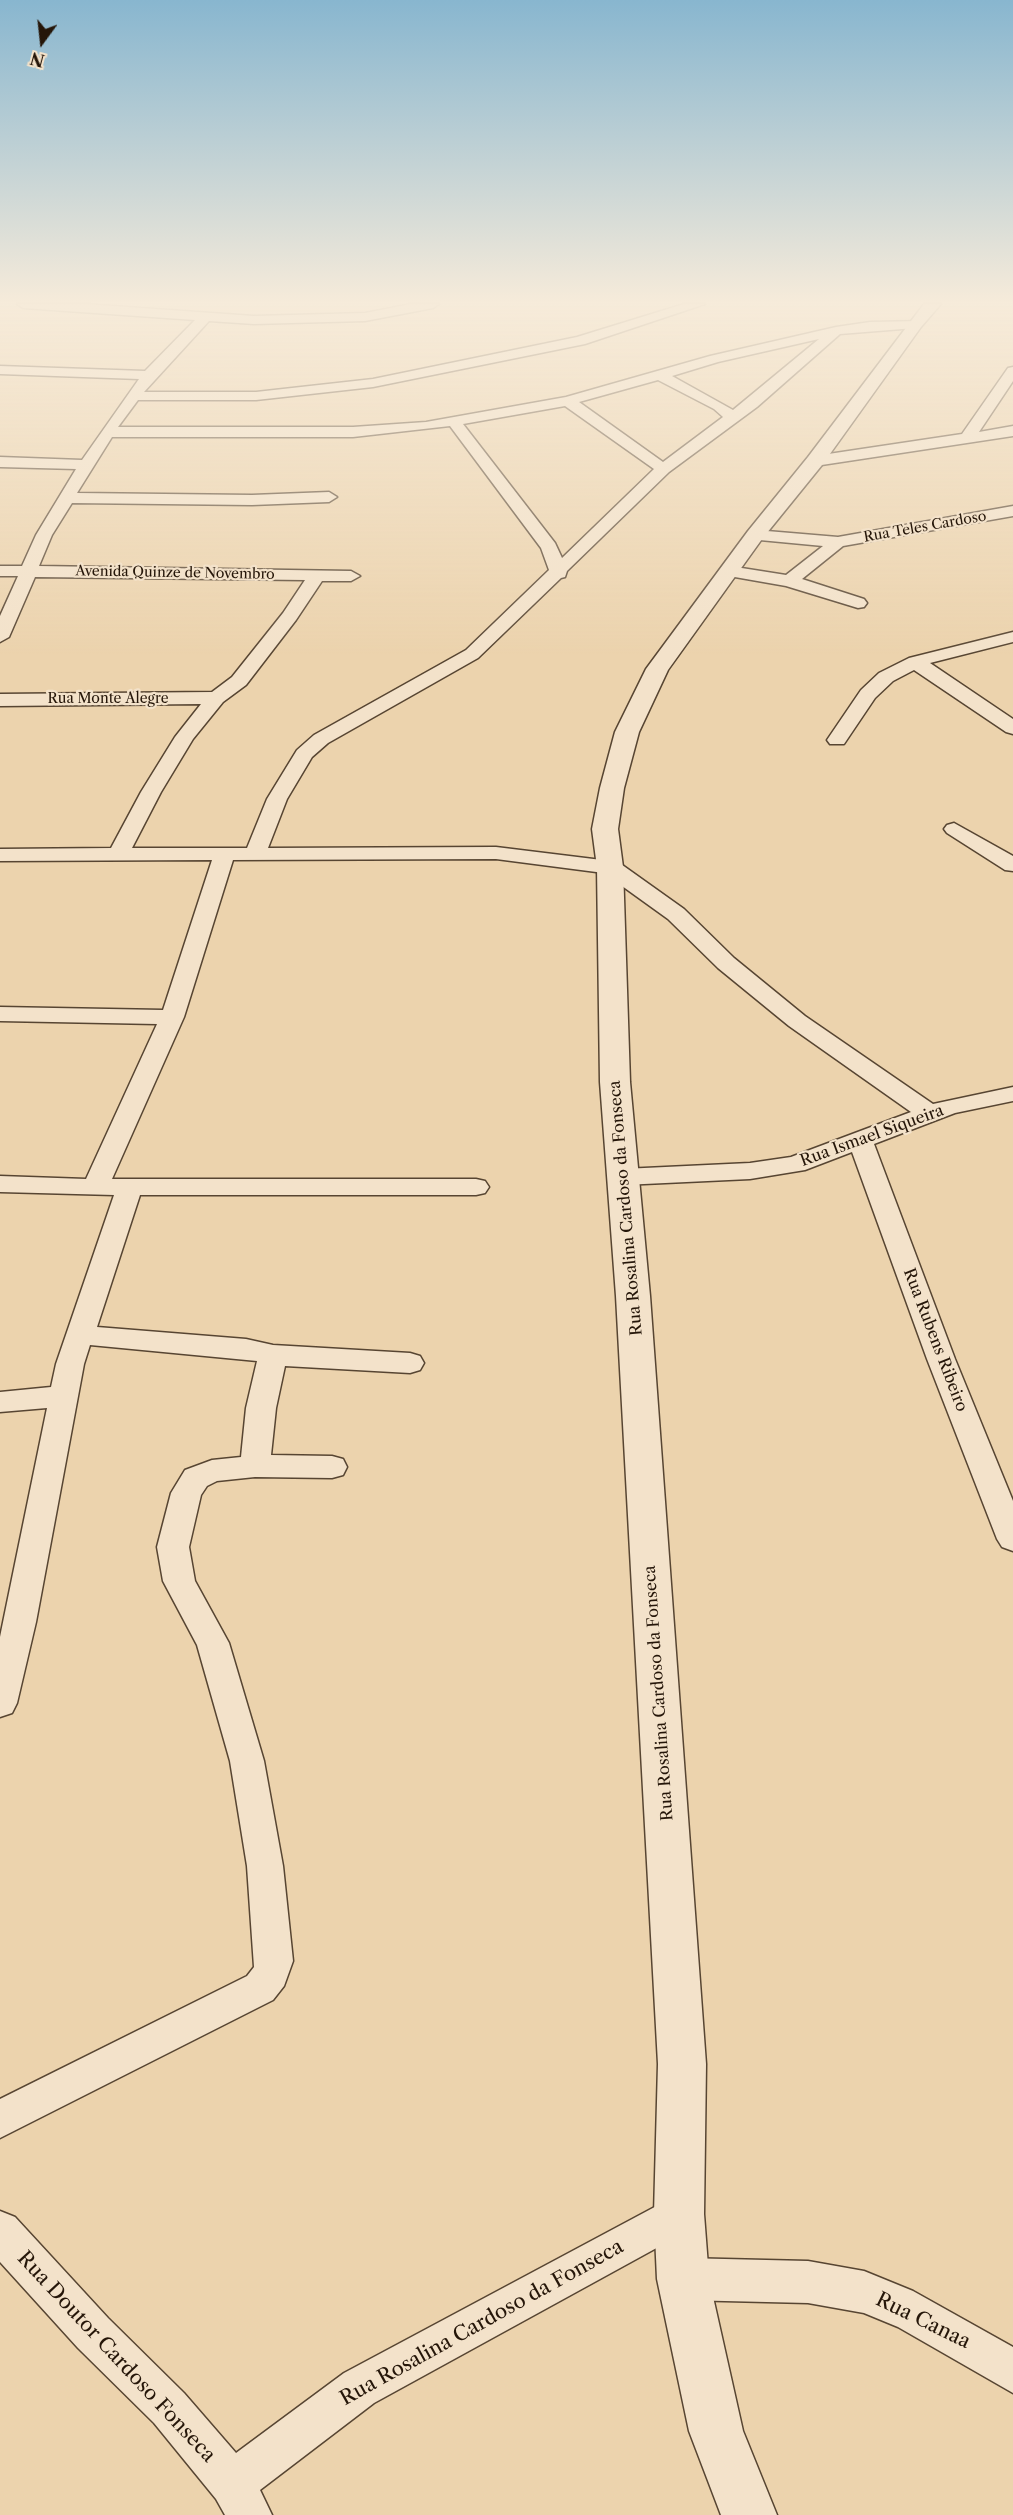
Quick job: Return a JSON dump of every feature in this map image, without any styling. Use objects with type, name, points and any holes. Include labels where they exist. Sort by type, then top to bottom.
[{"type":"street","points":[[0,637],[44,535],[115,421]]},
{"type":"street","points":[[107,432],[353,432],[457,421]]},
{"type":"street","points":[[596,421],[663,470]]},
{"type":"street","points":[[255,855],[277,799],[304,754],[321,739],[472,654],[559,573],[663,470],[726,421]]},
{"type":"street","name":"Rua Rosalina Cardoso da Fonseca","points":[[749,2515],[716,2431],[683,2279],[679,2214],[682,2064],[653,1593],[615,1082],[610,867],[605,830],[612,788],[627,732],[657,669],[755,535],[844,421]]},
{"type":"street","points":[[967,438],[978,421]]},
{"type":"street","points":[[454,422],[549,547],[559,573]]},
{"type":"street","points":[[815,460],[1013,431]]},
{"type":"street","points":[[0,462],[87,465]]},
{"type":"street","points":[[67,498],[252,500],[329,497]]},
{"type":"street","name":"Rua Teles Cardoso","points":[[755,535],[838,542],[1013,511]]},
{"type":"street","name":"Rua Teles Cardoso","points":[[789,581],[838,542]]},
{"type":"street","name":"Avenida Quinze de Novembro","points":[[0,571],[351,576]]},
{"type":"street","points":[[729,571],[789,581],[858,603]]},
{"type":"street","points":[[118,855],[151,792],[185,737],[216,698],[239,681],[290,616],[318,574]]},
{"type":"street","points":[[837,740],[868,694],[886,677],[915,662],[1013,637]]},
{"type":"street","points":[[915,662],[1013,728]]},
{"type":"street","name":"Rua Monte Alegre","points":[[0,700],[216,698]]},
{"type":"street","points":[[954,829],[1013,865]]},
{"type":"street","points":[[0,855],[496,853],[610,867],[676,914],[726,963],[797,1021],[930,1114]]},
{"type":"street","points":[[95,1187],[172,1017],[224,855]]},
{"type":"street","points":[[0,1014],[172,1017]]},
{"type":"street","name":"Rua Ismael Siqueira","points":[[623,1177],[750,1171],[796,1164],[930,1114],[995,1096],[1013,1094]]},
{"type":"street","name":"Rua Rubens Ribeiro","points":[[860,1140],[1005,1503],[1013,1539]]},
{"type":"street","points":[[0,1184],[95,1187],[476,1187]]},
{"type":"street","points":[[0,1703],[21,1622],[64,1396],[80,1335],[130,1187]]},
{"type":"street","points":[[80,1335],[246,1349],[273,1355],[410,1363]]},
{"type":"street","points":[[255,1466],[261,1408],[273,1355]]},
{"type":"street","points":[[0,1402],[64,1396]]},
{"type":"street","points":[[0,2119],[260,1988],[271,1974],[274,1961],[265,1866],[247,1761],[213,1642],[191,1607],[179,1581],[173,1547],[186,1492],[196,1478],[212,1471],[255,1466],[332,1467]]},
{"type":"street","name":"Rua Rosalina Cardoso da Fonseca","points":[[240,2499],[359,2388],[679,2214]]},
{"type":"street","name":"Rua Doutor Cardoso Fonseca","points":[[0,2232],[93,2333],[170,2408],[240,2499]]},
{"type":"street","name":"Rua Canaa","points":[[683,2279],[808,2282],[864,2292],[913,2312],[1013,2371]]}]
